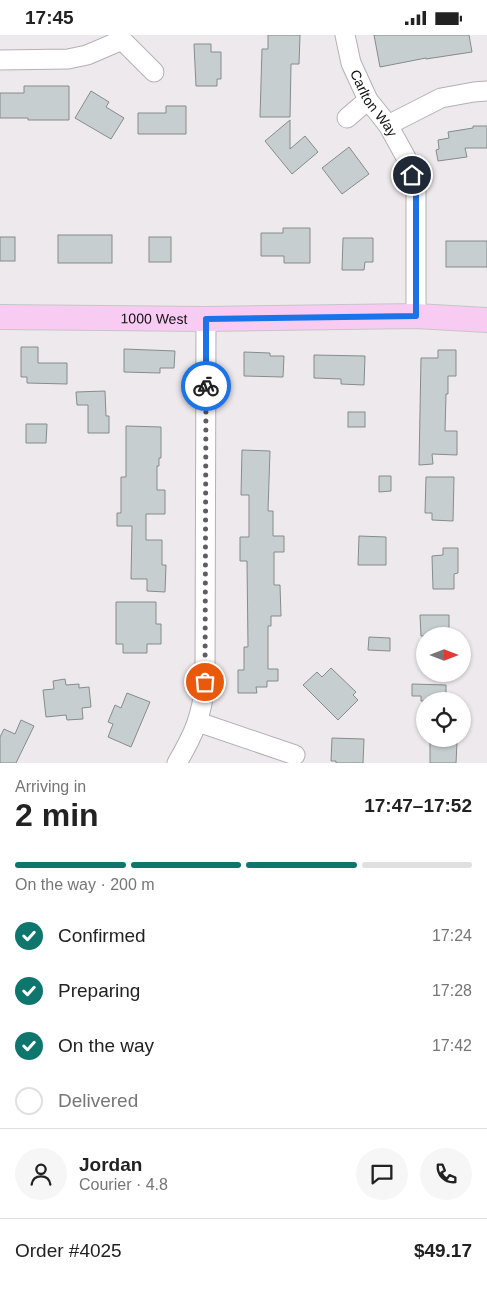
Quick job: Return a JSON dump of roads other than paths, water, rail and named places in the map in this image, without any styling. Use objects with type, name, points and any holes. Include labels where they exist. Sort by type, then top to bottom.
[{"type":"main road","name":"1000 West","points":[[0,317],[206,319],[416,316],[487,320]]},
{"type":"street","name":"Carlton Way","points":[[345,35],[351,63],[368,100],[388,125],[409,163],[416,186],[416,316]]},
{"type":"street","points":[[0,60],[68,59],[88,55],[120,38],[154,72]]},
{"type":"street","points":[[388,125],[441,98],[474,91],[487,91]]},
{"type":"street","points":[[347,118],[368,100]]},
{"type":"street","points":[[177,763],[191,739],[198,722],[203,704],[205,682],[206,319]]},
{"type":"street","points":[[198,722],[295,755]]}]
